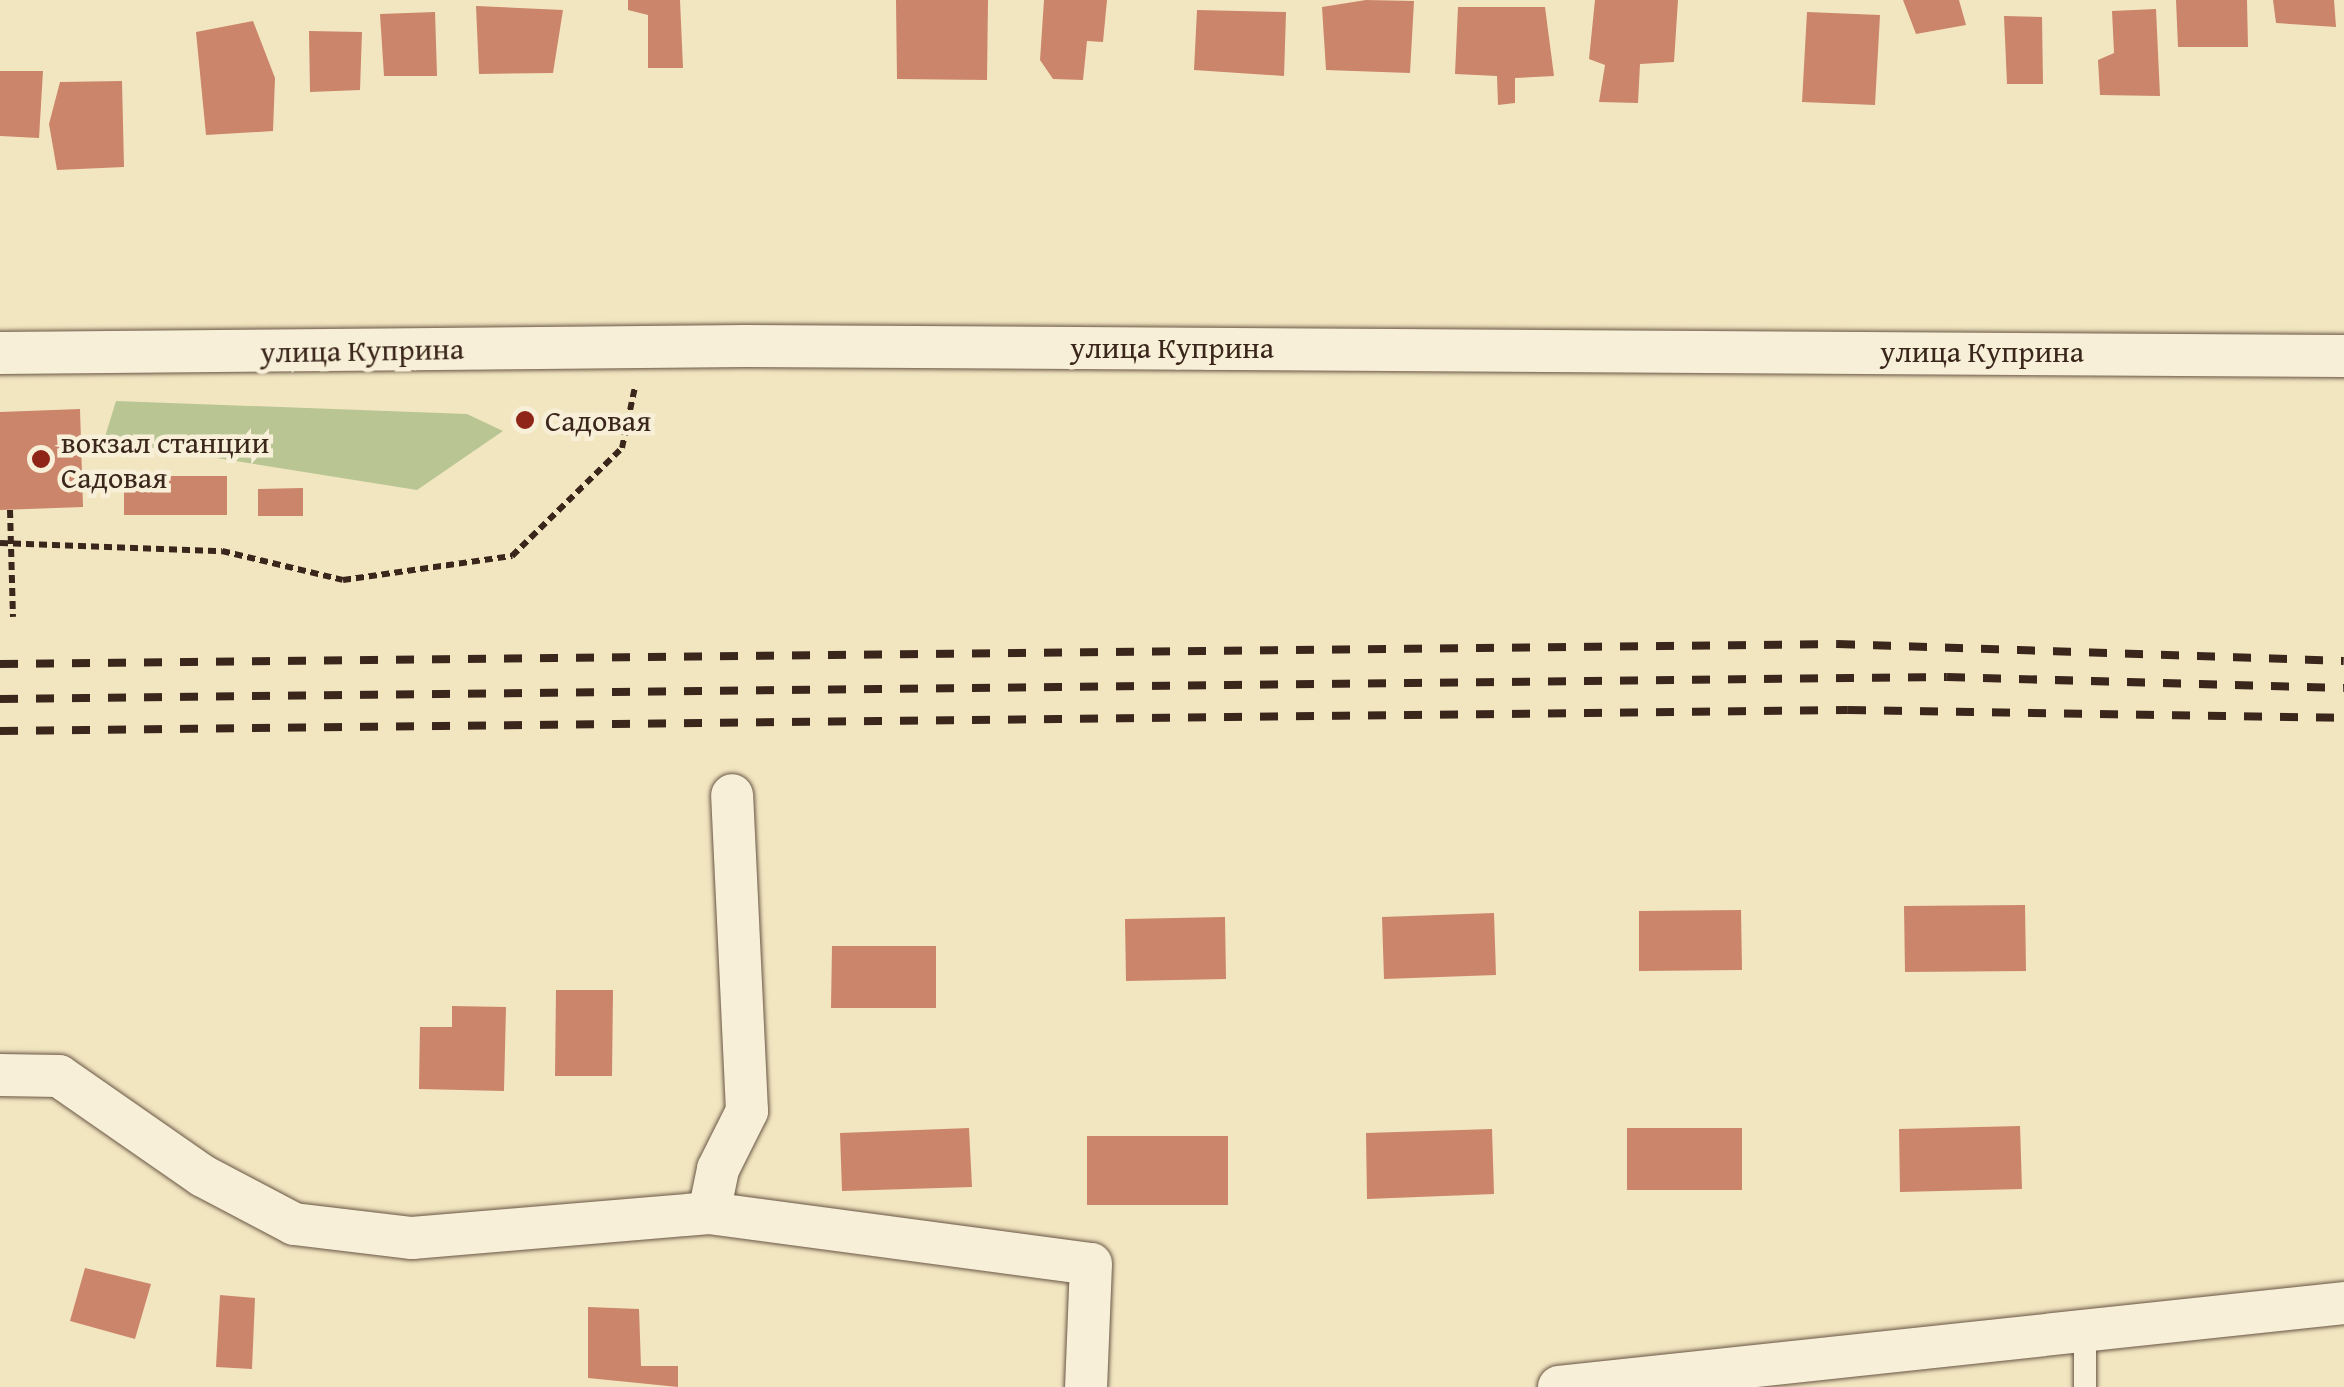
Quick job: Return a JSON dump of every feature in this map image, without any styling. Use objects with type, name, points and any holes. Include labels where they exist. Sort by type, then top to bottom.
[{"type":"street","name":"улица Куприна","points":[[0,353],[643,347],[2344,356]]},
{"type":"street","points":[[709,1213],[718,1169],[747,1111],[732,796]]},
{"type":"street","points":[[0,1076],[59,1076],[203,1176],[294,1224],[412,1238],[709,1213],[1091,1264],[1086,1387]]},
{"type":"street","points":[[1559,1387],[2235,1309],[2344,1303]]},
{"type":"lane","points":[[2085,1327],[2085,1387]]},
{"type":"path","points":[[0,543],[222,551],[343,580],[512,556],[622,448],[643,347]]},
{"type":"path","points":[[10,510],[13,617]]},
{"type":"green space","points":[[116,401],[467,414],[503,431],[417,490],[104,440]]},
{"type":"building","points":[[628,0],[680,0],[683,68],[648,68],[648,15],[628,10]]},
{"type":"building","points":[[896,0],[988,0],[987,80],[897,79]]},
{"type":"building","points":[[1044,0],[1107,0],[1103,42],[1087,41],[1083,80],[1053,79],[1040,60]]},
{"type":"building","points":[[1366,0],[1414,1],[1410,73],[1326,70],[1322,7]]},
{"type":"building","points":[[1595,0],[1678,0],[1674,62],[1640,64],[1638,103],[1599,102],[1605,65],[1589,59]]},
{"type":"building","points":[[1903,0],[1959,0],[1966,25],[1916,34]]},
{"type":"building","points":[[2176,0],[2247,0],[2248,47],[2178,47]]},
{"type":"building","points":[[2273,0],[2334,0],[2336,27],[2276,23]]},
{"type":"building","points":[[476,6],[563,10],[553,73],[479,74]]},
{"type":"building","points":[[1458,7],[1545,7],[1554,76],[1515,78],[1515,103],[1498,105],[1497,76],[1455,74]]},
{"type":"building","points":[[2156,9],[2160,96],[2100,95],[2098,60],[2114,53],[2112,11]]},
{"type":"building","points":[[1197,10],[1286,12],[1284,76],[1194,70]]},
{"type":"building","points":[[435,12],[437,76],[384,76],[380,14]]},
{"type":"building","points":[[1807,12],[1880,15],[1875,105],[1802,102]]},
{"type":"building","points":[[2004,16],[2042,17],[2043,84],[2007,84]]},
{"type":"building","points":[[253,21],[275,78],[273,131],[206,135],[196,32]]},
{"type":"building","points":[[309,31],[362,32],[360,90],[310,92]]},
{"type":"building","points":[[0,71],[43,71],[39,138],[0,136]]},
{"type":"building","points":[[122,81],[124,167],[57,170],[49,124],[60,82]]},
{"type":"building","name":"вокзал станции Садовая","points":[[80,409],[83,507],[0,510],[0,412]]},
{"type":"building","points":[[124,476],[227,476],[227,515],[124,515]]},
{"type":"building","points":[[303,488],[303,516],[258,516],[258,489]]},
{"type":"building","points":[[2025,905],[2026,971],[1905,972],[1904,906]]},
{"type":"building","points":[[1741,910],[1742,970],[1639,971],[1639,911]]},
{"type":"building","points":[[1494,913],[1496,975],[1384,979],[1382,917]]},
{"type":"building","points":[[1225,917],[1226,979],[1126,981],[1125,919]]},
{"type":"building","points":[[832,946],[936,946],[936,1008],[831,1008]]},
{"type":"building","points":[[556,990],[613,990],[612,1076],[555,1076]]},
{"type":"building","points":[[452,1006],[506,1007],[504,1091],[419,1089],[420,1027],[452,1027]]},
{"type":"building","points":[[2020,1126],[2022,1189],[1900,1192],[1899,1129]]},
{"type":"building","points":[[969,1128],[972,1187],[842,1191],[840,1133]]},
{"type":"building","points":[[1627,1128],[1742,1128],[1742,1190],[1627,1190]]},
{"type":"building","points":[[1492,1129],[1494,1194],[1367,1199],[1366,1133]]},
{"type":"building","points":[[1087,1136],[1228,1136],[1228,1205],[1087,1205]]},
{"type":"building","points":[[85,1268],[151,1284],[135,1339],[70,1321]]},
{"type":"building","points":[[220,1295],[255,1298],[252,1369],[216,1367]]},
{"type":"building","points":[[588,1307],[639,1309],[641,1366],[678,1366],[678,1387],[588,1378]]},
{"type":"railway","points":[[0,664],[1837,644],[2344,661]]},
{"type":"railway","points":[[0,699],[1947,677],[2344,688]]},
{"type":"railway","points":[[0,731],[1848,710],[2344,718]]},
{"type":"place","name":"Садовая","points":[[525,420]]},
{"type":"place","name":"вокзал станции Садовая","points":[[41,459]]}]
